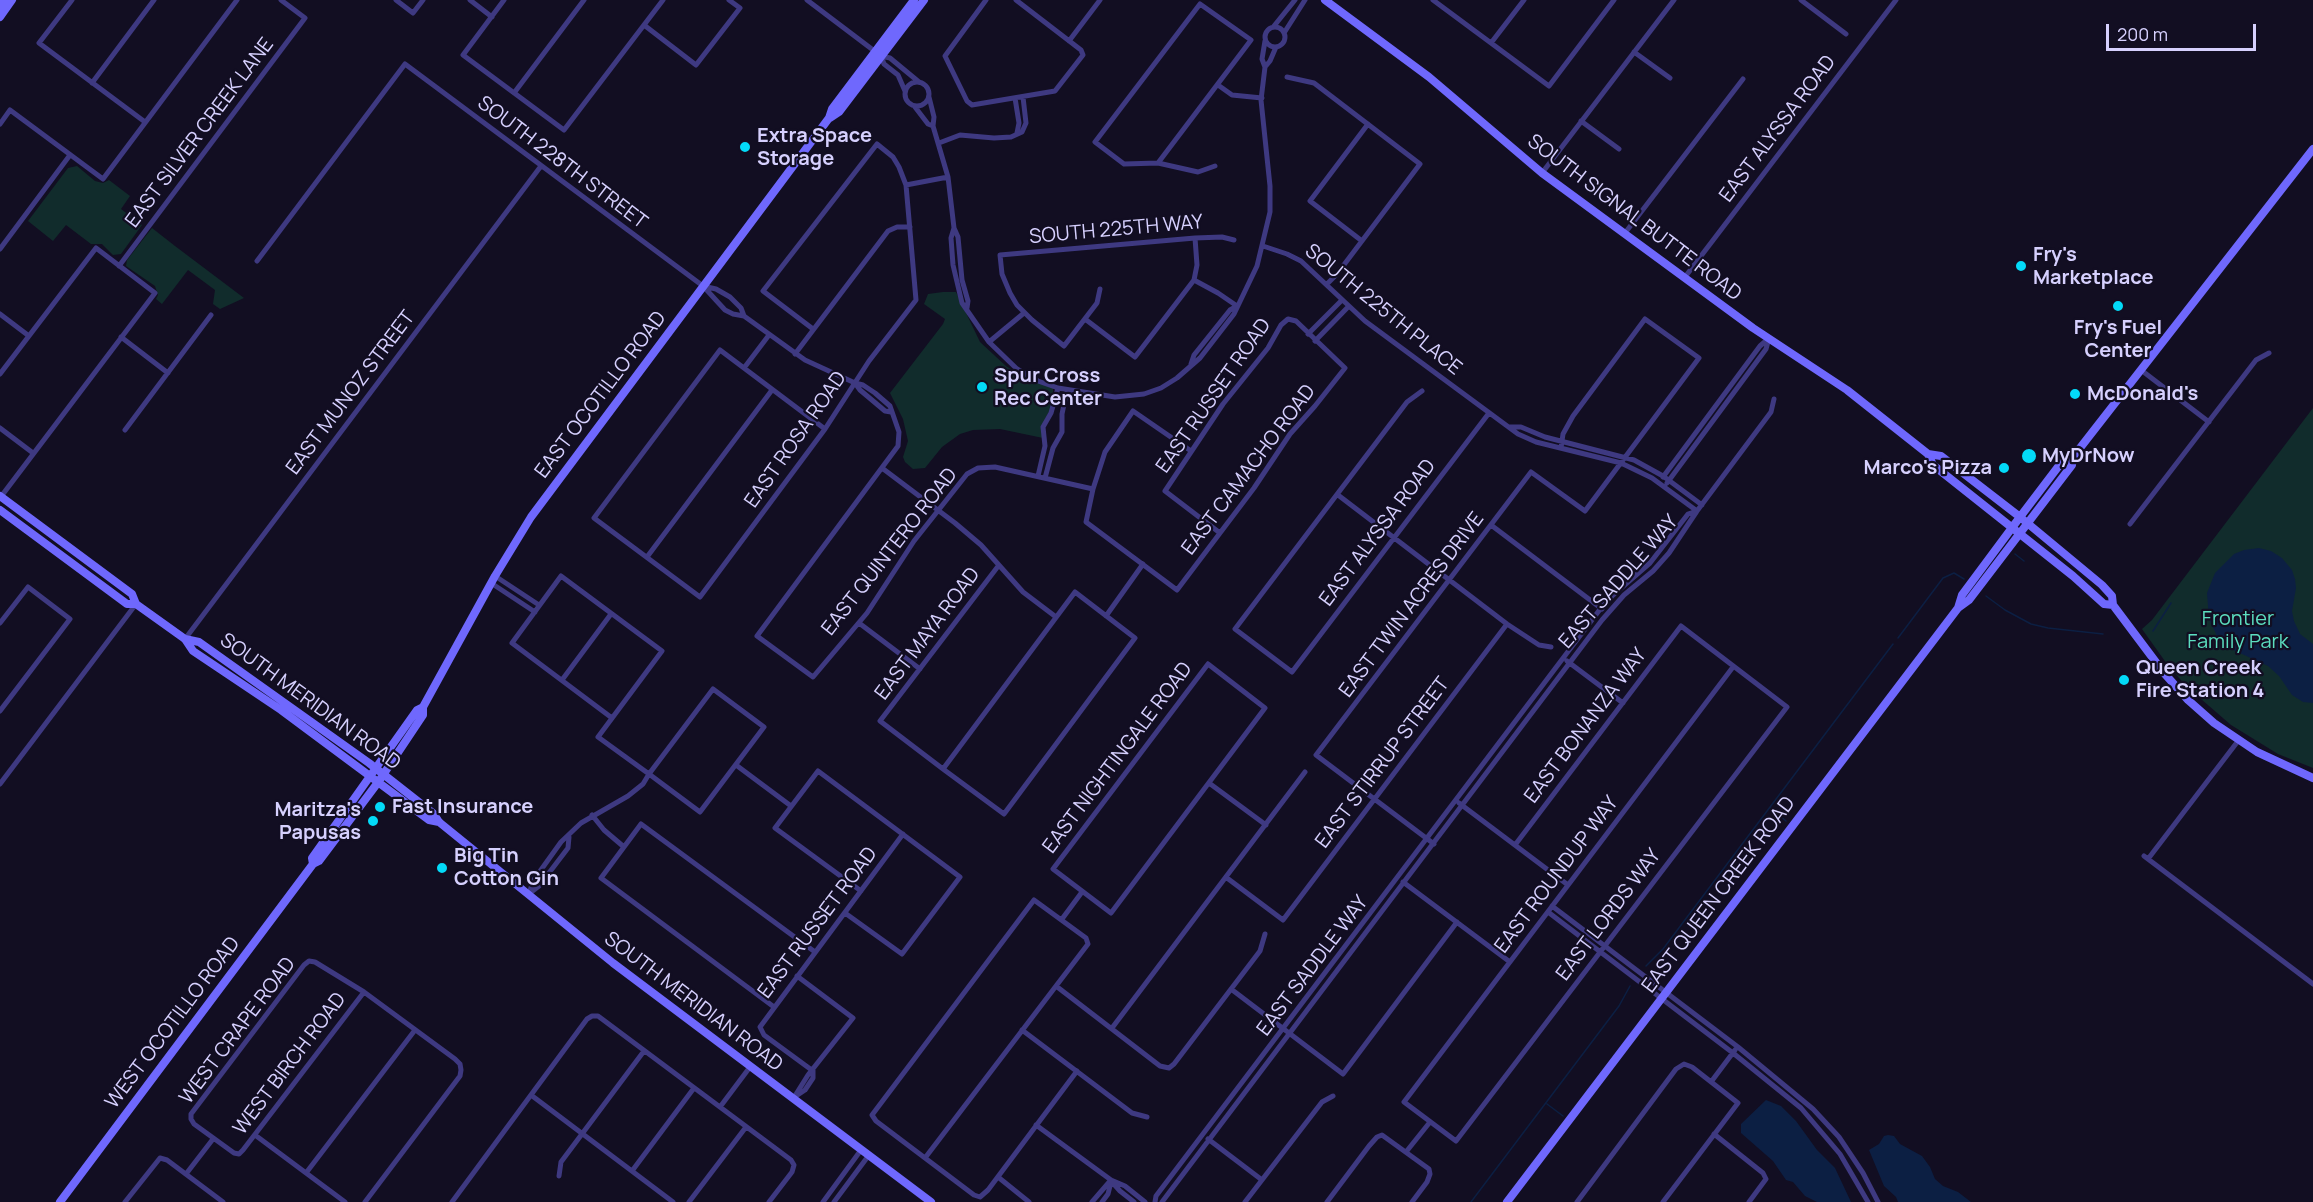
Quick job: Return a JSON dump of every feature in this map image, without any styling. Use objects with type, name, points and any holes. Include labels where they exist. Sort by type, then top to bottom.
[{"type":"main road","points":[[0,7],[5,0]]},
{"type":"main road","points":[[0,17],[12,0]]},
{"type":"main road","name":"EAST OCOTILLO ROAD","points":[[423,707],[493,580],[531,517],[829,118],[839,112],[914,0]]},
{"type":"main road","name":"EAST OCOTILLO ROAD","points":[[877,54],[924,0]]},
{"type":"main road","name":"SOUTH SIGNAL BUTTE ROAD","points":[[1325,0],[1429,77],[1542,172],[1769,338],[1847,390],[1928,454],[1934,465],[2073,576],[2104,604],[2113,605]]},
{"type":"main road","name":"EAST QUEEN CREEK ROAD","points":[[1507,1202],[1958,608],[1969,600],[2072,465],[2073,457],[2313,149]]},
{"type":"main road","name":"SOUTH SIGNAL BUTTE ROAD","points":[[1928,454],[1941,456],[2102,585],[2112,596],[2113,605],[2175,686],[2214,723],[2238,741],[2285,767],[2313,778]]},
{"type":"main road","name":"EAST QUEEN CREEK ROAD","points":[[1958,608],[1962,595],[2064,459],[2073,457]]},
{"type":"main road","name":"SOUTH MERIDIAN ROAD","points":[[0,497],[132,594],[136,604],[185,639],[193,651],[378,775],[429,820],[439,822],[622,970],[932,1202]]},
{"type":"main road","name":"SOUTH MERIDIAN ROAD","points":[[0,510],[127,604],[136,604]]},
{"type":"main road","name":"WEST OCOTILLO ROAD","points":[[60,1202],[313,864],[319,861],[378,775],[423,715],[423,707]]},
{"type":"street","points":[[72,0],[39,43],[145,122]]},
{"type":"street","points":[[92,82],[154,0]]},
{"type":"street","points":[[0,124],[10,110],[103,179],[237,0]]},
{"type":"street","name":"EAST SILVER CREEK LANE","points":[[119,266],[305,18],[281,0]]},
{"type":"street","points":[[396,0],[413,13],[423,0]]},
{"type":"street","points":[[470,0],[492,17]]},
{"type":"street","points":[[504,0],[463,55],[564,130],[663,0]]},
{"type":"street","points":[[514,93],[584,0]]},
{"type":"street","points":[[644,25],[696,65],[740,8],[729,0]]},
{"type":"street","points":[[807,0],[877,54],[884,64],[898,75],[905,91],[906,101],[915,107],[928,124],[933,126]]},
{"type":"street","points":[[986,0],[946,52],[945,58],[970,104],[1056,91],[1083,53],[1016,0]]},
{"type":"street","points":[[1069,41],[1100,0]]},
{"type":"street","points":[[877,54],[890,58],[928,87],[934,117],[933,126],[948,177],[954,228],[951,238],[955,279],[962,303],[975,325],[988,342],[1017,369],[1038,381],[1062,389],[1115,397],[1137,396],[1161,388],[1177,378],[1200,358],[1234,314],[1254,273],[1263,246],[1270,212],[1270,186],[1262,98],[1265,32],[1274,26],[1295,0]]},
{"type":"street","points":[[1284,33],[1305,0]]},
{"type":"street","points":[[1491,43],[1524,0]]},
{"type":"street","points":[[1436,1],[1549,86],[1614,0]]},
{"type":"street","points":[[1542,172],[1674,0]]},
{"type":"street","points":[[1801,0],[1846,34]]},
{"type":"street","name":"EAST ALYSSA ROAD","points":[[1684,277],[1896,0]]},
{"type":"street","points":[[1158,163],[1251,40],[1200,4],[1095,142],[1124,164],[1158,163],[1198,172],[1215,166]]},
{"type":"street","points":[[1264,67],[1270,61],[1276,47],[1284,42],[1284,33],[1281,28],[1274,26]]},
{"type":"street","points":[[1265,41],[1269,46],[1276,47]]},
{"type":"street","points":[[1635,52],[1670,78]]},
{"type":"street","name":"SOUTH 228TH STREET","points":[[257,261],[405,64],[703,286],[725,310],[744,316],[795,354],[855,384],[878,400],[885,411],[891,412],[899,432],[898,446],[882,468]]},
{"type":"street","points":[[1287,77],[1314,83],[1420,164],[1327,284]]},
{"type":"street","points":[[1625,233],[1743,79]]},
{"type":"street","points":[[905,91],[911,84],[919,82]]},
{"type":"street","points":[[1218,85],[1232,95],[1262,98]]},
{"type":"street","points":[[915,107],[926,104],[929,97]]},
{"type":"street","points":[[939,143],[960,135],[1011,137],[1024,130],[1026,123],[1023,97]]},
{"type":"street","points":[[1015,98],[1019,123],[1017,133]]},
{"type":"street","points":[[1581,121],[1618,149]]},
{"type":"street","points":[[1362,241],[1310,201],[1368,124]]},
{"type":"street","points":[[795,354],[888,231],[897,227],[910,227],[906,185],[899,167],[893,157],[877,144],[763,291],[813,329]]},
{"type":"street","points":[[0,249],[70,155]]},
{"type":"street","name":"EAST MUNOZ STREET","points":[[185,639],[541,166]]},
{"type":"street","points":[[906,185],[948,177]]},
{"type":"street","name":"EAST ROSA ROAD","points":[[647,557],[700,597],[825,429],[869,361],[916,300],[910,227]]},
{"type":"street","name":"SOUTH 225TH WAY","points":[[1024,313],[1010,294],[1002,274],[1000,255],[1195,238],[1222,237],[1234,240]]},
{"type":"street","points":[[1086,319],[1135,357],[1194,280],[1197,265],[1195,238]]},
{"type":"street","name":"SOUTH 225TH PLACE","points":[[1263,246],[1302,261],[1348,307],[1518,434],[1536,442],[1621,463],[1658,483],[1697,511]]},
{"type":"street","points":[[0,374],[96,248],[155,293],[0,497]]},
{"type":"street","points":[[1194,280],[1237,306]]},
{"type":"street","name":"SOUTH 228TH STREET","points":[[703,286],[716,289],[730,297],[741,308],[744,316]]},
{"type":"street","points":[[988,342],[1024,313],[1064,346],[1097,303],[1100,289]]},
{"type":"street","points":[[1342,300],[1308,334],[1315,340],[1348,307]]},
{"type":"street","points":[[0,314],[29,336]]},
{"type":"street","points":[[124,430],[211,315]]},
{"type":"street","points":[[1326,316],[1333,323]]},
{"type":"street","name":"EAST RUSSET ROAD","points":[[1220,533],[1165,491],[1223,404],[1268,348],[1281,325],[1288,319],[1296,321],[1308,334]]},
{"type":"street","points":[[1561,448],[1563,434],[1573,416],[1645,319],[1699,358],[1621,463]]},
{"type":"street","points":[[744,368],[769,335]]},
{"type":"street","points":[[121,338],[168,373]]},
{"type":"street","points":[[1658,483],[1760,346],[1769,338]]},
{"type":"street","points":[[1664,487],[1767,349],[1769,338]]},
{"type":"street","name":"EAST CAMACHO ROAD","points":[[1143,564],[1177,590],[1290,434],[1345,368],[1315,340]]},
{"type":"street","points":[[772,390],[647,557],[594,518],[720,350],[825,429]]},
{"type":"street","points":[[2130,524],[2256,360],[2269,353]]},
{"type":"street","points":[[2141,370],[2209,422]]},
{"type":"street","points":[[1062,389],[1043,427],[1045,435],[1038,476],[1093,489]]},
{"type":"street","points":[[1045,478],[1058,436],[1062,432],[1062,389]]},
{"type":"street","points":[[1422,391],[1407,402],[1338,495],[1507,624],[1539,645],[1551,647]]},
{"type":"street","points":[[1697,511],[1771,412],[1774,399]]},
{"type":"street","points":[[1106,616],[1143,564],[1086,522],[1093,489],[1106,452],[1133,411],[1191,451]]},
{"type":"street","name":"EAST ALYSSA ROAD","points":[[1338,495],[1235,629],[1292,672],[1489,413]]},
{"type":"street","points":[[1048,420],[1057,420],[1061,424]]},
{"type":"street","name":"SOUTH 225TH PLACE","points":[[1509,427],[1521,427],[1545,437],[1626,457],[1663,476],[1702,505]]},
{"type":"street","points":[[0,428],[33,453]]},
{"type":"street","points":[[1045,435],[1050,438],[1058,436]]},
{"type":"street","name":"EAST TWIN ACRES DRIVE","points":[[1374,799],[1316,756],[1532,472],[1585,511],[1621,463]]},
{"type":"street","name":"EAST QUINTERO ROAD","points":[[882,468],[757,636],[813,677],[859,622],[938,510],[967,474],[978,468],[995,467],[1038,476]]},
{"type":"street","points":[[882,468],[981,545],[1023,592],[1056,617]]},
{"type":"street","name":"EAST SADDLE WAY","points":[[1155,1202],[1156,1196],[1203,1136],[1405,883],[1434,844],[1460,803],[1566,661],[1601,608],[1650,563],[1688,514],[1697,511]]},
{"type":"street","name":"EAST SADDLE WAY","points":[[1566,661],[1624,595],[1653,571],[1670,553],[1697,511]]},
{"type":"street","points":[[1491,525],[1608,613]]},
{"type":"street","name":"EAST MAYA ROAD","points":[[943,769],[880,722],[999,565]]},
{"type":"street","points":[[529,894],[533,881],[561,842],[592,815],[628,796],[649,774],[713,689],[764,727],[700,812],[649,774],[598,737],[662,651],[561,576],[512,643],[612,718]]},
{"type":"street","points":[[493,580],[539,605]]},
{"type":"street","points":[[493,580],[535,612]]},
{"type":"street","points":[[0,624],[28,587],[70,619],[0,711]]},
{"type":"street","points":[[1075,592],[1106,616],[1136,638],[1004,814],[943,769],[1075,592]]},
{"type":"street","points":[[0,784],[136,604]]},
{"type":"street","points":[[562,680],[611,614]]},
{"type":"street","points":[[859,622],[920,669]]},
{"type":"street","name":"EAST STIRRUP STREET","points":[[1227,878],[1283,920],[1507,624]]},
{"type":"street","name":"EAST BONANZA WAY","points":[[1515,845],[1680,626],[1733,666]]},
{"type":"street","points":[[1566,661],[1623,703]]},
{"type":"street","name":"EAST NIGHTINGALE ROAD","points":[[1083,892],[1053,869],[1208,664],[1265,708],[1209,783]]},
{"type":"street","name":"EAST LORDS WAY","points":[[1430,1122],[1456,1142],[1787,707],[1733,666]]},
{"type":"street","name":"EAST ROUNDUP WAY","points":[[1430,1122],[1404,1102],[1733,666]]},
{"type":"street","points":[[2238,741],[2146,857],[2313,984]]},
{"type":"street","points":[[736,765],[792,806]]},
{"type":"street","points":[[845,913],[902,954],[960,876],[818,771],[775,828],[861,891]]},
{"type":"street","points":[[1112,1028],[1305,772]]},
{"type":"street","points":[[1062,919],[1083,892],[1111,913],[1209,783],[1266,825]]},
{"type":"street","points":[[1374,799],[1434,844]]},
{"type":"street","points":[[1460,803],[1568,885]]},
{"type":"street","name":"EAST SADDLE WAY","points":[[1162,1202],[1428,839],[1460,803]]},
{"type":"street","points":[[592,815],[604,830],[624,847]]},
{"type":"street","points":[[774,1007],[601,878],[641,824],[815,952]]},
{"type":"street","name":"EAST RUSSET ROAD","points":[[813,1071],[761,1031],[760,1027],[903,834]]},
{"type":"street","points":[[1399,879],[1510,962]]},
{"type":"street","points":[[926,1158],[1088,944],[1086,938],[1034,900],[872,1115],[876,1121],[974,1195],[980,1197],[998,1178],[1077,1071]]},
{"type":"street","points":[[1552,906],[1794,1103],[1813,1121],[1840,1154],[1868,1202]]},
{"type":"street","points":[[1548,912],[1603,949]]},
{"type":"street","points":[[1231,989],[1343,1074],[1457,922]]},
{"type":"street","points":[[1056,986],[1160,1066],[1169,1068],[1260,951],[1265,934]]},
{"type":"street","name":"WEST CRAPE ROAD","points":[[213,1139],[194,1124],[191,1114],[304,965],[309,961],[315,962],[364,992]]},
{"type":"street","points":[[793,1099],[800,1085],[853,1018],[797,976]]},
{"type":"street","points":[[364,992],[455,1059],[460,1064],[461,1070],[460,1076],[365,1202]]},
{"type":"street","name":"WEST BIRCH ROAD","points":[[213,1139],[234,1154],[238,1154],[255,1136],[364,992]]},
{"type":"street","points":[[1664,996],[1738,1047],[1813,1109],[1839,1137],[1863,1173],[1878,1202]]},
{"type":"street","points":[[452,1202],[587,1019],[592,1016],[598,1016],[791,1160],[794,1165],[792,1172],[769,1202]]},
{"type":"street","points":[[306,1173],[415,1030]]},
{"type":"street","points":[[1022,1030],[1132,1113],[1147,1117]]},
{"type":"street","points":[[1711,1082],[1738,1047]]},
{"type":"street","points":[[560,1176],[561,1162],[644,1051]]},
{"type":"street","points":[[1577,1202],[1676,1069],[1684,1064],[1692,1067],[1738,1103],[1663,1202]]},
{"type":"street","points":[[720,1107],[750,1067]]},
{"type":"street","points":[[633,1171],[694,1088]]},
{"type":"street","points":[[531,1095],[673,1202]]},
{"type":"street","points":[[1245,1202],[1322,1102],[1333,1096]]},
{"type":"street","points":[[1406,1152],[1430,1122]]},
{"type":"street","points":[[1036,1125],[1146,1202]]},
{"type":"street","points":[[689,1202],[746,1127]]},
{"type":"street","points":[[1714,1134],[1763,1173],[1766,1179],[1749,1202]]},
{"type":"street","points":[[1327,1202],[1377,1137],[1382,1135],[1429,1169],[1431,1174],[1412,1202]]},
{"type":"street","points":[[255,1136],[345,1202]]},
{"type":"street","points":[[1203,1136],[1262,1180]]},
{"type":"street","points":[[186,1174],[213,1139]]},
{"type":"street","points":[[823,1202],[865,1153]]},
{"type":"street","points":[[834,1202],[865,1153]]},
{"type":"street","points":[[125,1202],[160,1158],[167,1160],[223,1202]]},
{"type":"street","points":[[998,1178],[1029,1202]]},
{"type":"street","points":[[1092,1202],[1112,1180]]},
{"type":"street","points":[[1102,1202],[1108,1194],[1112,1180]]},
{"type":"street","points":[[1112,1180],[1120,1191],[1134,1202]]},
{"type":"street","points":[[208,1202],[214,1195]]},
{"type":"green space","points":[[77,166],[95,181],[103,183],[109,180],[130,196],[121,209],[142,225],[121,254],[113,255],[102,244],[91,244],[66,225],[53,241],[28,221],[68,168]]},
{"type":"green space","points":[[152,228],[244,298],[220,309],[213,304],[215,290],[188,270],[162,304],[156,299],[158,295],[155,286],[126,266],[127,260]]},
{"type":"green space","points":[[956,292],[980,342],[1007,367],[1053,388],[1051,408],[1044,421],[1043,438],[1000,429],[973,430],[960,434],[942,447],[925,468],[913,469],[903,457],[908,441],[903,419],[890,393],[943,324],[945,319],[924,304],[928,294]]},
{"type":"green space","name":"Frontier Family Park","points":[[2313,408],[2313,768],[2278,754],[2231,725],[2186,686],[2142,629],[2152,620]]},
{"type":"water","points":[[2259,548],[2271,551],[2282,558],[2292,570],[2296,588],[2292,611],[2294,621],[2300,634],[2313,644],[2313,703],[2303,702],[2292,695],[2279,676],[2268,666],[2229,648],[2217,636],[2209,619],[2207,593],[2215,573],[2234,554]]},
{"type":"water","points":[[1766,1100],[1781,1106],[1796,1121],[1817,1150],[1835,1168],[1851,1202],[1817,1202],[1805,1196],[1793,1182],[1786,1180],[1773,1161],[1741,1133],[1741,1124]]},
{"type":"water","points":[[1888,1135],[1894,1136],[1900,1144],[1922,1156],[1935,1179],[1943,1186],[1958,1192],[1971,1202],[1898,1202],[1884,1186],[1869,1150]]},
{"type":"waterway","points":[[2015,554],[2024,561]]},
{"type":"waterway","points":[[1898,638],[1943,578],[1954,573],[1964,579]]},
{"type":"waterway","points":[[1986,596],[2005,610],[2031,624],[2103,634]]},
{"type":"waterway","points":[[2153,631],[2171,603]]},
{"type":"waterway","points":[[1646,966],[1663,949],[1893,644]]},
{"type":"waterway","points":[[1771,808],[1786,821]]},
{"type":"waterway","points":[[1471,1202],[1619,1006],[1630,986]]},
{"type":"waterway","points":[[1547,1104],[1563,1116]]},
{"type":"place","name":"Extra Space Storage","points":[[745,147]]},
{"type":"place","name":"Fry's Marketplace","points":[[2021,266]]},
{"type":"place","name":"Fry's Fuel Center","points":[[2118,306]]},
{"type":"place","name":"Spur Cross Rec Center","points":[[982,387]]},
{"type":"place","name":"McDonald's","points":[[2075,394]]},
{"type":"place","name":"MyDrNow","points":[[2029,456]]},
{"type":"place","name":"Marco's Pizza","points":[[2004,468]]},
{"type":"place","name":"Queen Creek Fire Station 4","points":[[2124,680]]},
{"type":"place","name":"Fast Insurance","points":[[380,807]]},
{"type":"place","name":"Maritza's Papusas","points":[[373,821]]},
{"type":"place","name":"Big Tin Cotton Gin","points":[[442,868]]}]
